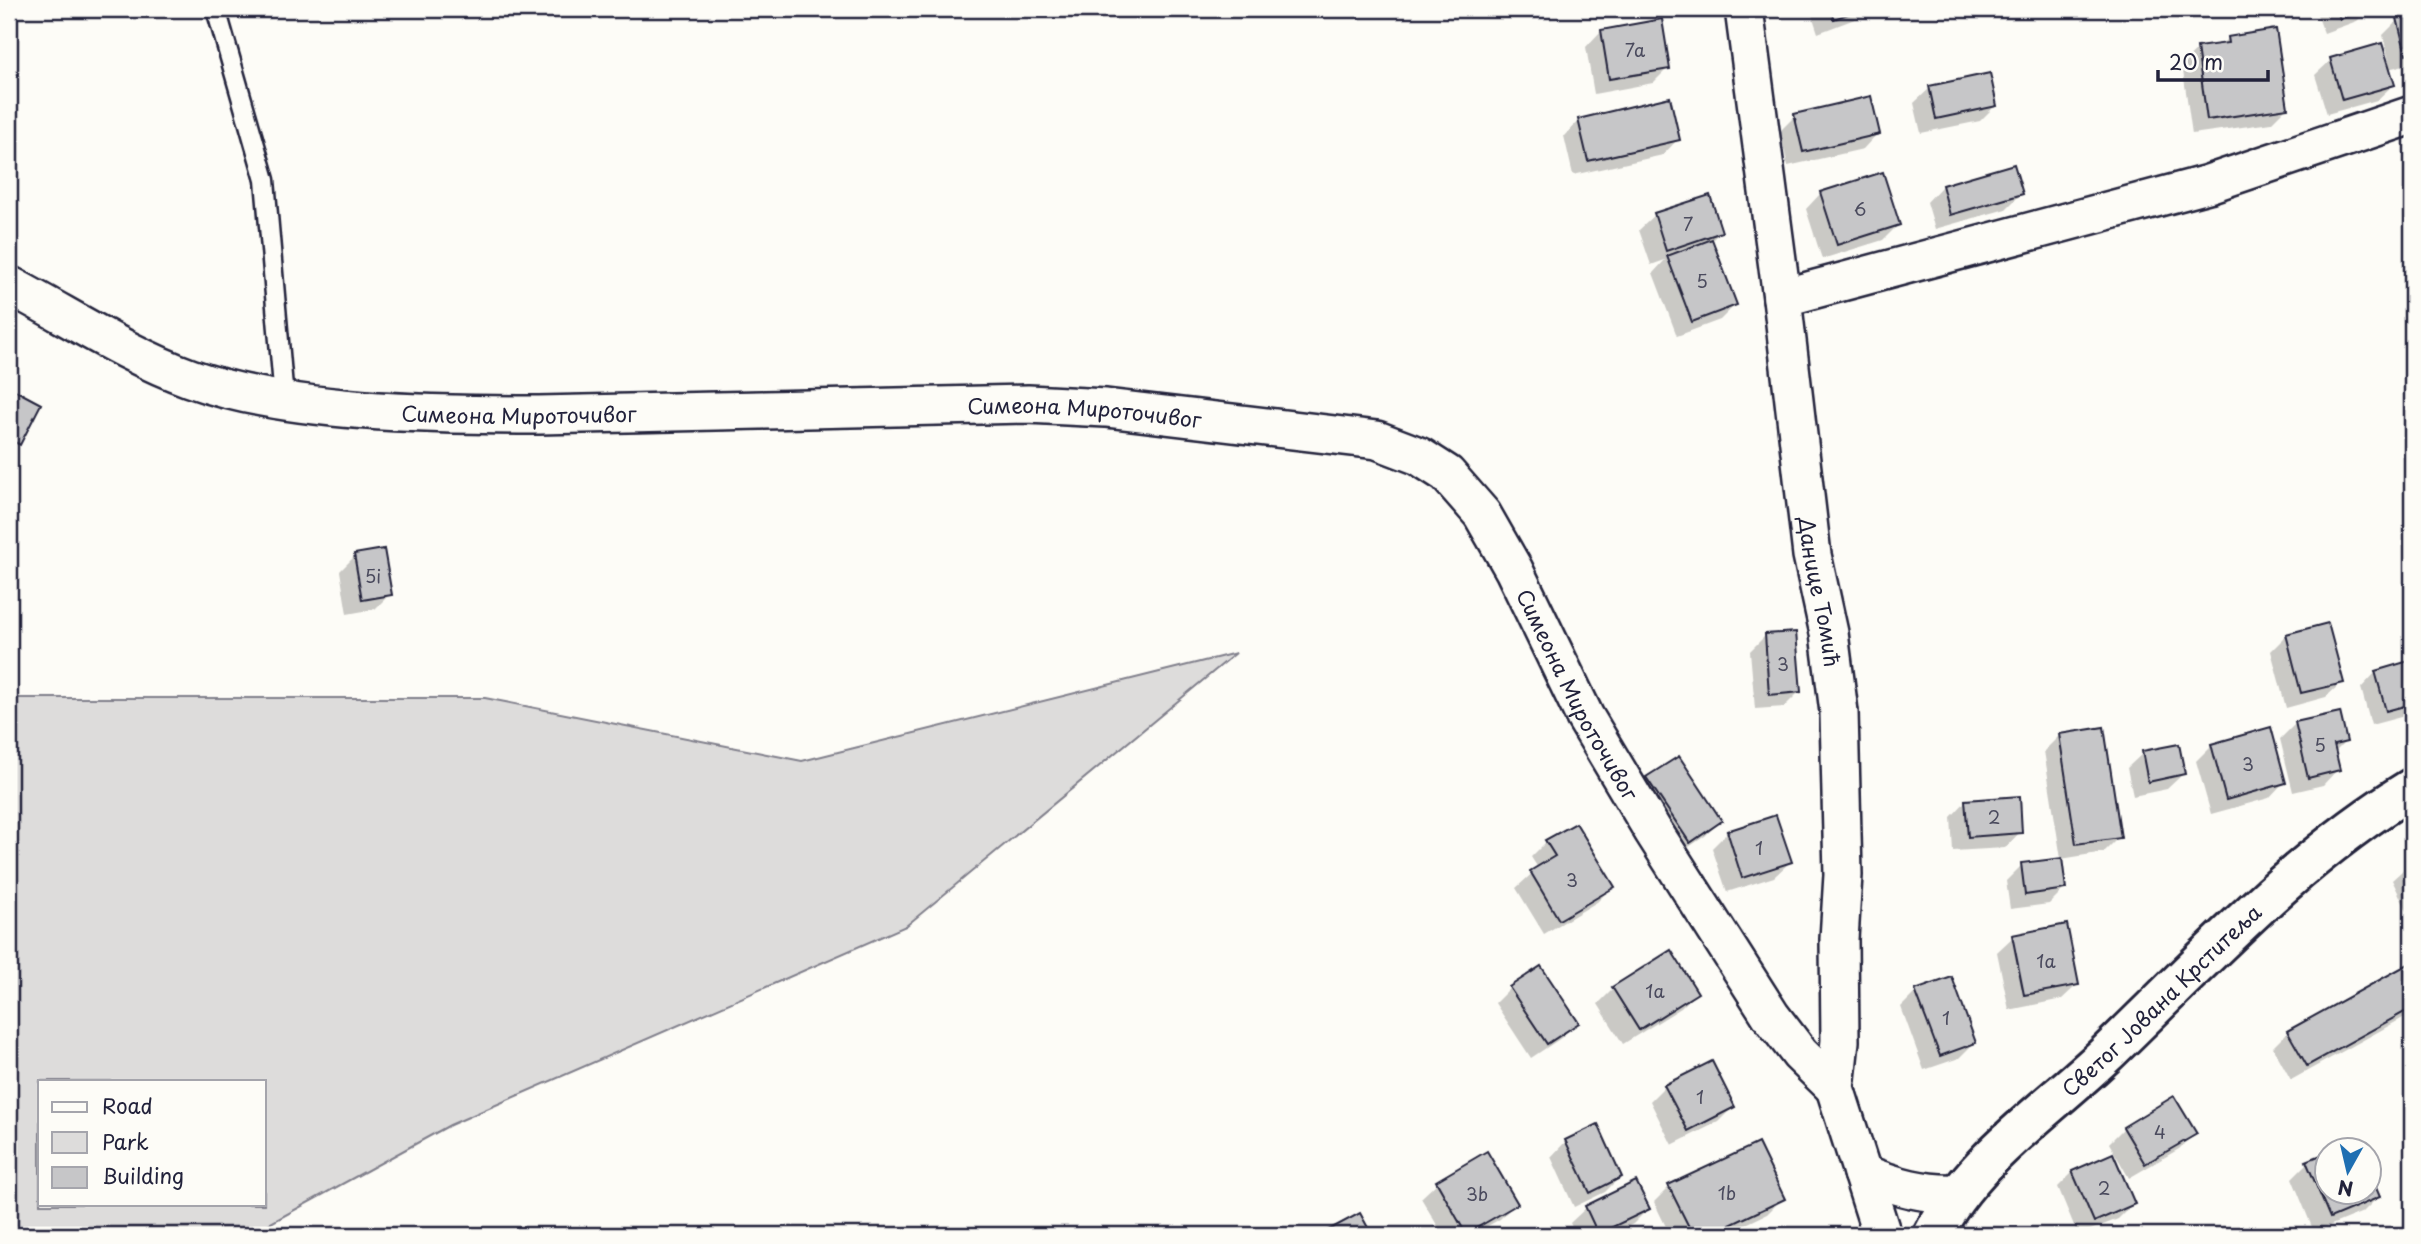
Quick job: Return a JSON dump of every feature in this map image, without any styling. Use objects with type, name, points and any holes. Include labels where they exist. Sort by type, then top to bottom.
[{"type":"street","name":"Данице Томић","points":[[1744,9],[1812,555],[1829,633],[1839,712],[1843,875],[1839,939],[1840,1041],[1835,1088],[1882,1235]]},
{"type":"street","points":[[1782,298],[2208,184],[2412,116]]},
{"type":"street","name":"Симеона Мироточивог","points":[[9,285],[140,355],[188,377],[232,391],[284,399],[482,415],[1028,404],[1211,419],[1377,440],[1419,456],[1447,474],[1482,514],[1514,570],[1585,718],[1653,831],[1771,1016],[1800,1054],[1835,1088]]},
{"type":"street","name":"Светог Јована Крститеља","points":[[1933,1235],[1960,1193],[1994,1156],[2102,1058],[2272,891],[2325,848],[2412,788]]},
{"type":"street","points":[[1862,1173],[1905,1189],[1938,1194],[1960,1193]]},
{"type":"lane","points":[[216,9],[265,180],[284,399]]},
{"type":"green space","points":[[1236,653],[906,926],[450,1125],[249,1235],[9,1235],[9,698],[485,698],[802,761]]},
{"type":"building","points":[[1830,9],[1862,9],[1834,19]]},
{"type":"building","points":[[2336,9],[2367,9],[2340,19]]},
{"type":"building","points":[[2412,15],[2412,52],[2406,54],[2397,18]]},
{"type":"building","points":[[1662,19],[1670,69],[1609,79],[1601,30]]},
{"type":"building","points":[[2276,29],[2288,108],[2207,120],[2197,47],[2228,43],[2227,37]]},
{"type":"building","points":[[2382,43],[2395,85],[2342,100],[2330,58]]},
{"type":"building","points":[[1990,73],[1997,106],[1936,119],[1929,86]]},
{"type":"building","points":[[1871,96],[1880,134],[1803,152],[1794,114]]},
{"type":"building","points":[[1670,97],[1680,140],[1588,161],[1578,119]]},
{"type":"building","points":[[2014,164],[2023,194],[1950,215],[1942,185]]},
{"type":"building","points":[[1883,172],[1900,225],[1837,245],[1820,192]]},
{"type":"building","points":[[1710,195],[1722,232],[1666,251],[1654,213]]},
{"type":"building","points":[[1712,239],[1737,305],[1692,322],[1667,256]]},
{"type":"building","points":[[9,387],[41,404],[20,445],[9,439]]},
{"type":"building","points":[[384,549],[392,595],[362,600],[354,554]]},
{"type":"building","points":[[2328,623],[2344,683],[2301,693],[2286,634]]},
{"type":"building","points":[[1796,632],[1801,692],[1769,695],[1765,634]]},
{"type":"building","points":[[2412,660],[2412,704],[2386,711],[2375,671]]},
{"type":"building","points":[[2340,712],[2347,742],[2334,745],[2340,770],[2308,778],[2295,722]]},
{"type":"building","points":[[2104,727],[2121,838],[2076,844],[2059,734]]},
{"type":"building","points":[[2271,727],[2286,783],[2226,800],[2211,744]]},
{"type":"building","points":[[2179,744],[2185,774],[2148,782],[2142,751]]},
{"type":"building","points":[[1679,756],[1722,821],[1690,843],[1646,777]]},
{"type":"building","points":[[2020,796],[2022,833],[1968,837],[1965,800]]},
{"type":"building","points":[[1776,815],[1792,862],[1742,878],[1727,831]]},
{"type":"building","points":[[1576,823],[1615,887],[1559,920],[1530,871],[1555,856],[1545,840]]},
{"type":"building","points":[[2062,858],[2066,889],[2025,895],[2021,863]]},
{"type":"building","points":[[2067,924],[2079,985],[2024,995],[2012,935]]},
{"type":"building","points":[[1671,950],[1698,993],[1639,1030],[1612,987]]},
{"type":"building","points":[[2412,962],[2412,1008],[2307,1066],[2287,1031]]},
{"type":"building","points":[[1541,966],[1579,1023],[1547,1044],[1509,987]]},
{"type":"building","points":[[1952,977],[1976,1043],[1940,1056],[1915,990]]},
{"type":"building","points":[[1712,1061],[1735,1107],[1688,1131],[1664,1085]]},
{"type":"building","points":[[2174,1096],[2197,1134],[2145,1164],[2123,1127]]},
{"type":"building","points":[[1598,1124],[1622,1177],[1590,1193],[1565,1140]]},
{"type":"building","points":[[1758,1143],[1785,1199],[1709,1235],[1693,1235],[1668,1185]]},
{"type":"building","points":[[1487,1151],[1518,1204],[1466,1234],[1436,1181]]},
{"type":"building","points":[[2113,1153],[2135,1204],[2094,1222],[2072,1171]]},
{"type":"building","points":[[2312,1159],[2312,1175],[2306,1161]]},
{"type":"building","points":[[1636,1181],[1650,1209],[1598,1234],[1585,1206]]},
{"type":"building","points":[[2325,1206],[2359,1206],[2330,1218]]},
{"type":"building","points":[[1360,1213],[1372,1235],[1319,1235]]}]
